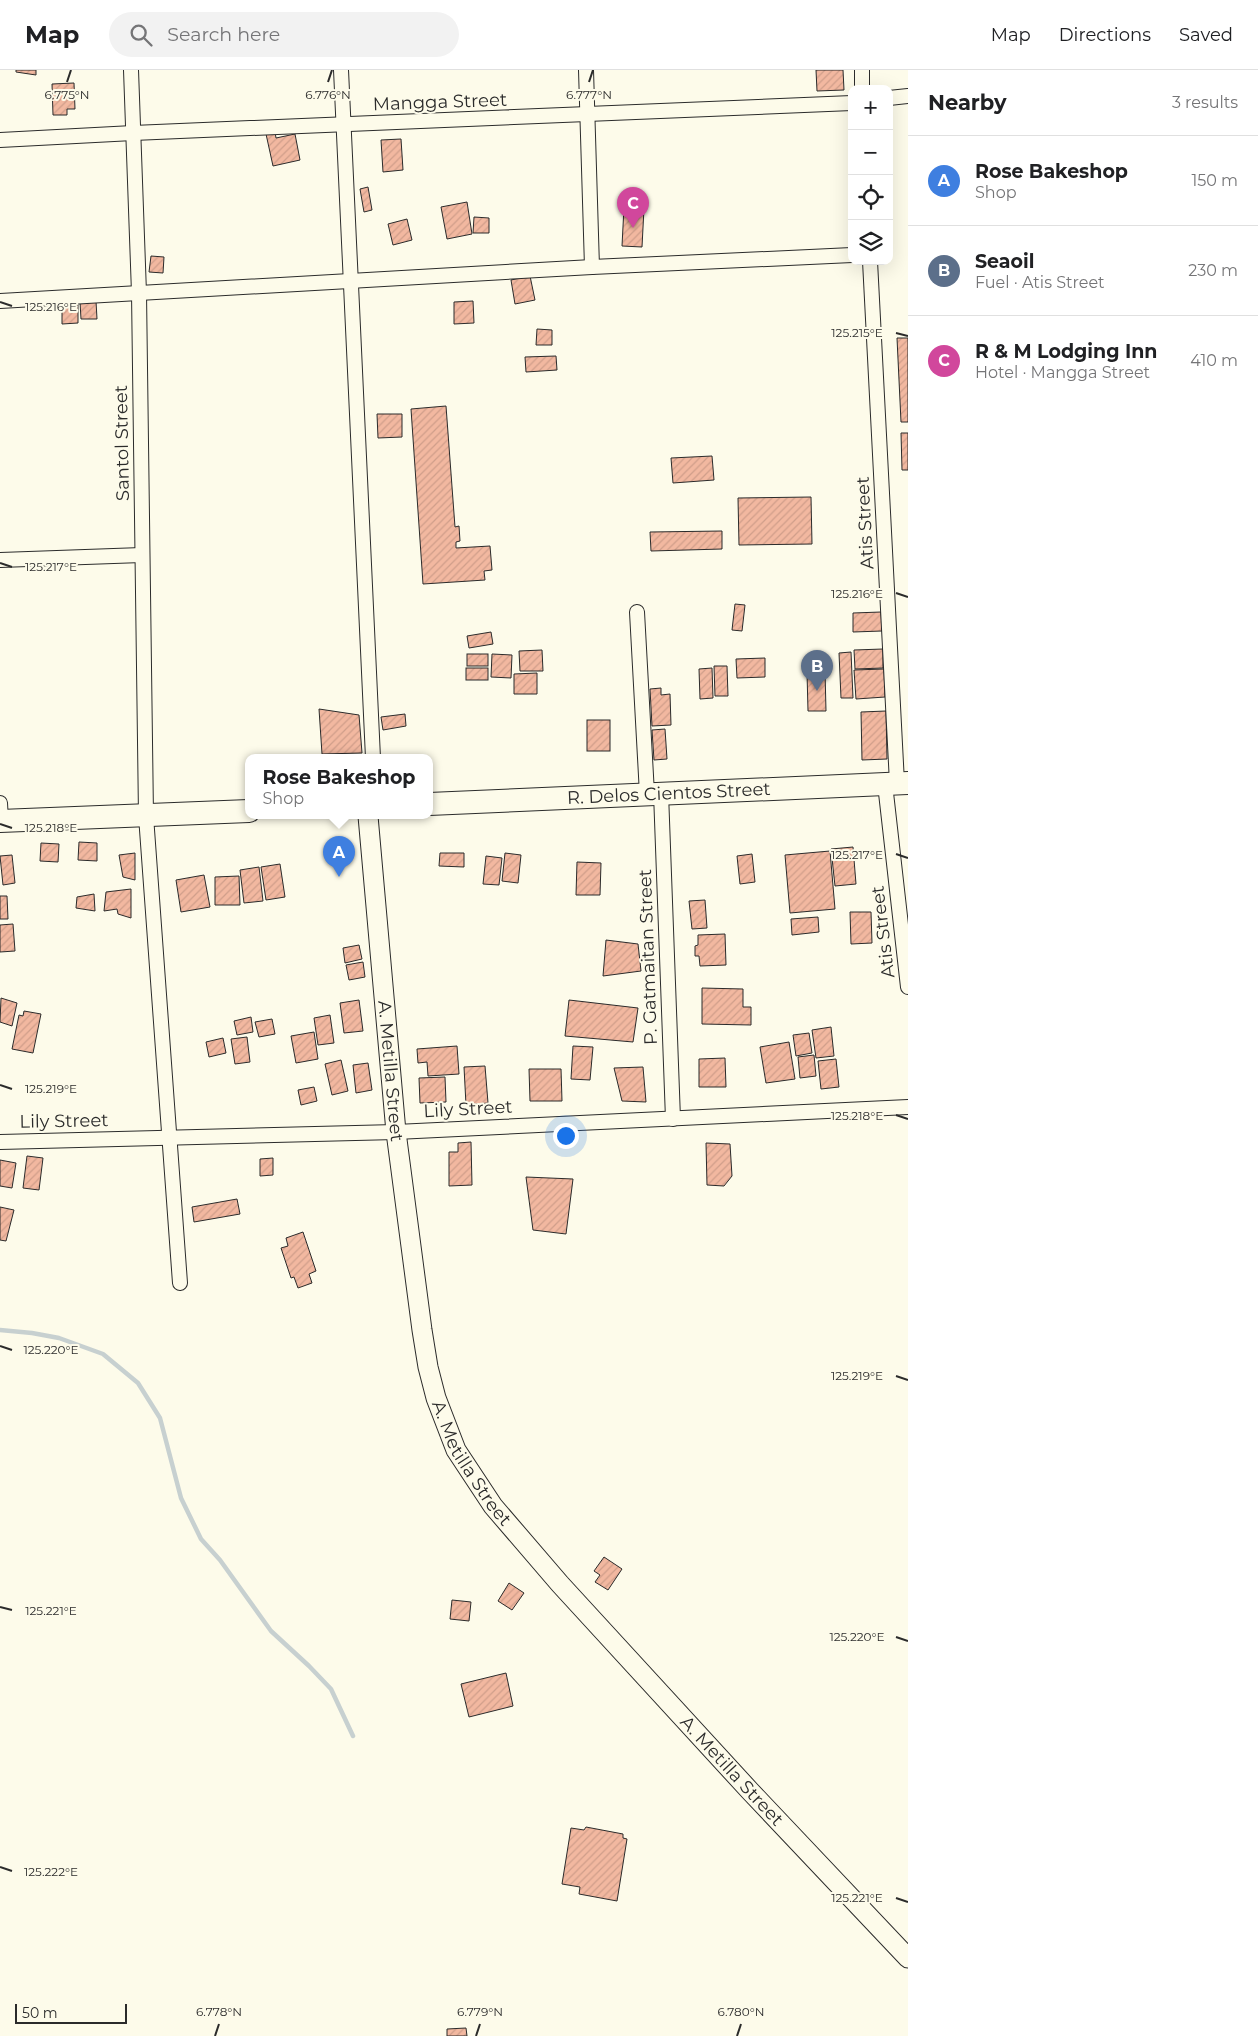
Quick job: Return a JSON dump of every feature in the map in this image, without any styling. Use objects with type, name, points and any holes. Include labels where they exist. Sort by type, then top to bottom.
[{"type":"highway","name":"R. Delos Cientos Street","points":[[433,804],[896,783]]},
{"type":"highway","points":[[0,815],[146,816],[245,811]]},
{"type":"main road","name":"A. Metilla Street","points":[[368,819],[396,1132],[428,1367],[436,1398],[456,1450],[493,1506],[560,1584],[750,1791],[908,1958]]},
{"type":"street","name":"Santol Street","points":[[131,70],[139,293],[146,816],[180,1283]]},
{"type":"street","points":[[341,70],[373,754]]},
{"type":"street","points":[[586,70],[592,267]]},
{"type":"street","points":[[862,70],[862,85]]},
{"type":"street","points":[[893,98],[908,96]]},
{"type":"street","name":"Mangga Street","points":[[0,140],[848,102]]},
{"type":"street","points":[[0,300],[592,267],[848,255]]},
{"type":"street","name":"Atis Street","points":[[870,265],[908,987]]},
{"type":"street","points":[[0,560],[142,555]]},
{"type":"street","name":"P. Gatmaitan Street","points":[[637,612],[654,794],[673,1118]]},
{"type":"street","name":"Lily Street","points":[[0,1142],[396,1132],[908,1107]]},
{"type":"building","points":[[16,70],[36,70],[36,75],[16,72]]},
{"type":"building","points":[[816,70],[843,70],[844,90],[817,91]]},
{"type":"building","points":[[74,83],[75,109],[67,109],[67,115],[53,115],[52,84]]},
{"type":"building","points":[[275,132],[276,138],[295,134],[300,160],[273,166],[266,134]]},
{"type":"building","points":[[401,139],[403,170],[383,172],[381,140]]},
{"type":"building","points":[[368,187],[372,210],[364,212],[360,189]]},
{"type":"building","points":[[467,202],[472,234],[447,239],[441,207]]},
{"type":"building","points":[[624,207],[644,208],[642,247],[622,246]]},
{"type":"building","points":[[474,217],[489,218],[489,233],[473,233]]},
{"type":"building","points":[[407,219],[412,240],[393,245],[388,224]]},
{"type":"building","points":[[151,256],[164,257],[163,273],[149,272]]},
{"type":"building","points":[[530,276],[535,300],[515,304],[511,280]]},
{"type":"building","points":[[96,301],[97,319],[81,319],[80,302]]},
{"type":"building","points":[[473,301],[474,323],[454,324],[454,302]]},
{"type":"building","points":[[78,305],[78,323],[62,324],[62,306]]},
{"type":"building","points":[[537,329],[552,330],[552,345],[536,345]]},
{"type":"building","points":[[897,338],[908,338],[908,422],[901,422]]},
{"type":"building","points":[[556,356],[557,370],[526,372],[525,357]]},
{"type":"building","points":[[446,406],[455,527],[459,526],[460,541],[456,542],[456,548],[490,546],[492,570],[484,571],[485,580],[423,584],[411,409]]},
{"type":"building","points":[[377,414],[402,414],[402,437],[378,438]]},
{"type":"building","points":[[901,433],[908,433],[908,470],[902,470]]},
{"type":"building","points":[[712,456],[714,480],[673,483],[671,458]]},
{"type":"building","points":[[811,497],[812,544],[739,545],[738,498]]},
{"type":"building","points":[[722,531],[722,549],[651,551],[650,532]]},
{"type":"building","points":[[735,604],[745,605],[742,631],[732,630]]},
{"type":"building","points":[[881,612],[882,631],[853,632],[853,613]]},
{"type":"building","points":[[491,632],[493,644],[469,648],[467,636]]},
{"type":"building","points":[[883,649],[883,668],[855,669],[854,650]]},
{"type":"building","points":[[542,650],[543,671],[520,671],[519,651]]},
{"type":"building","points":[[851,652],[853,698],[841,698],[839,653]]},
{"type":"building","points":[[467,654],[488,654],[488,666],[467,666]]},
{"type":"building","points":[[492,654],[512,655],[511,678],[491,677]]},
{"type":"building","points":[[765,658],[765,677],[737,678],[736,659]]},
{"type":"building","points":[[714,666],[727,666],[728,696],[715,696]]},
{"type":"building","points":[[466,668],[488,668],[488,680],[466,680]]},
{"type":"building","points":[[712,668],[713,698],[700,699],[699,669]]},
{"type":"building","points":[[884,669],[885,697],[856,699],[854,670]]},
{"type":"building","points":[[825,671],[826,711],[808,711],[807,672]]},
{"type":"building","points":[[537,673],[537,694],[514,694],[514,674]]},
{"type":"building","points":[[661,688],[661,695],[670,694],[671,725],[652,726],[650,689]]},
{"type":"building","points":[[319,709],[359,715],[362,753],[322,754]]},
{"type":"building","points":[[886,711],[887,759],[862,760],[861,712]]},
{"type":"building","points":[[405,714],[406,726],[383,730],[381,717]]},
{"type":"building","points":[[587,720],[610,720],[610,751],[587,751]]},
{"type":"building","points":[[665,729],[667,759],[654,760],[652,730]]},
{"type":"building","points":[[79,842],[97,843],[97,861],[78,860]]},
{"type":"building","points":[[41,843],[59,844],[58,862],[40,861]]},
{"type":"building","points":[[853,847],[856,884],[835,886],[831,849]]},
{"type":"building","points":[[830,851],[835,909],[790,913],[785,855]]},
{"type":"building","points":[[135,853],[135,880],[123,877],[119,855]]},
{"type":"building","points":[[440,853],[464,853],[464,867],[439,866]]},
{"type":"building","points":[[505,853],[521,855],[518,883],[502,881]]},
{"type":"building","points":[[752,854],[755,882],[740,884],[737,856]]},
{"type":"building","points":[[12,855],[15,883],[3,885],[0,856]]},
{"type":"building","points":[[486,856],[502,858],[499,885],[483,884]]},
{"type":"building","points":[[577,862],[601,863],[600,895],[576,895]]},
{"type":"building","points":[[280,864],[285,897],[266,900],[261,867]]},
{"type":"building","points":[[259,867],[263,901],[244,903],[240,870]]},
{"type":"building","points":[[204,875],[210,907],[181,912],[176,880]]},
{"type":"building","points":[[239,876],[240,905],[215,905],[215,877]]},
{"type":"building","points":[[131,889],[131,918],[118,914],[117,909],[104,911],[106,892]]},
{"type":"building","points":[[94,894],[95,911],[76,908],[77,897]]},
{"type":"building","points":[[0,896],[7,896],[8,919],[0,919]]},
{"type":"building","points":[[705,900],[707,928],[692,929],[689,901]]},
{"type":"building","points":[[850,912],[871,912],[872,943],[851,944]]},
{"type":"building","points":[[818,917],[819,932],[792,935],[791,919]]},
{"type":"building","points":[[13,924],[15,951],[0,952],[0,925]]},
{"type":"building","points":[[725,934],[726,965],[700,966],[699,956],[695,956],[698,935]]},
{"type":"building","points":[[606,940],[638,944],[641,971],[603,976]]},
{"type":"building","points":[[359,945],[362,959],[345,963],[343,948]]},
{"type":"building","points":[[363,962],[365,977],[349,980],[346,965]]},
{"type":"building","points":[[702,988],[743,989],[743,1007],[751,1007],[751,1025],[702,1024]]},
{"type":"building","points":[[1,998],[17,1003],[12,1026],[0,1022]]},
{"type":"building","points":[[359,1000],[363,1031],[344,1033],[340,1003]]},
{"type":"building","points":[[569,1000],[638,1008],[633,1042],[565,1036]]},
{"type":"building","points":[[24,1011],[41,1014],[33,1053],[12,1049],[19,1015],[23,1016]]},
{"type":"building","points":[[330,1015],[334,1043],[318,1045],[314,1018]]},
{"type":"building","points":[[251,1017],[253,1032],[237,1035],[234,1021]]},
{"type":"building","points":[[272,1019],[275,1034],[259,1037],[255,1022]]},
{"type":"building","points":[[831,1027],[834,1056],[816,1058],[812,1030]]},
{"type":"building","points":[[314,1032],[318,1059],[296,1063],[291,1036]]},
{"type":"building","points":[[809,1033],[812,1053],[796,1056],[793,1035]]},
{"type":"building","points":[[247,1037],[250,1062],[235,1064],[231,1039]]},
{"type":"building","points":[[223,1038],[226,1053],[209,1057],[206,1042]]},
{"type":"building","points":[[789,1042],[795,1079],[766,1083],[760,1047]]},
{"type":"building","points":[[457,1046],[459,1074],[428,1076],[427,1062],[418,1063],[417,1049]]},
{"type":"building","points":[[573,1046],[593,1047],[590,1080],[571,1079]]},
{"type":"building","points":[[814,1055],[816,1076],[800,1078],[798,1057]]},
{"type":"building","points":[[725,1058],[726,1087],[699,1087],[699,1059]]},
{"type":"building","points":[[836,1059],[839,1087],[821,1089],[818,1061]]},
{"type":"building","points":[[341,1060],[348,1091],[332,1095],[325,1064]]},
{"type":"building","points":[[368,1063],[372,1090],[356,1093],[353,1065]]},
{"type":"building","points":[[485,1066],[488,1103],[466,1105],[464,1067]]},
{"type":"building","points":[[643,1067],[646,1102],[622,1101],[614,1068]]},
{"type":"building","points":[[529,1069],[561,1069],[562,1101],[530,1101]]},
{"type":"building","points":[[445,1077],[446,1102],[420,1103],[419,1078]]},
{"type":"building","points":[[314,1087],[317,1101],[301,1105],[298,1090]]},
{"type":"building","points":[[471,1142],[472,1185],[449,1186],[449,1152],[458,1152],[458,1143]]},
{"type":"building","points":[[706,1143],[730,1144],[732,1176],[724,1186],[707,1185]]},
{"type":"building","points":[[27,1156],[43,1158],[39,1190],[23,1188]]},
{"type":"building","points":[[273,1158],[273,1175],[260,1176],[260,1159]]},
{"type":"building","points":[[0,1160],[16,1163],[12,1188],[0,1186]]},
{"type":"building","points":[[526,1177],[573,1179],[566,1234],[533,1230]]},
{"type":"building","points":[[237,1199],[240,1214],[194,1222],[192,1207]]},
{"type":"building","points":[[0,1207],[14,1210],[6,1241],[0,1240]]},
{"type":"building","points":[[303,1232],[316,1271],[309,1274],[312,1283],[298,1288],[294,1277],[291,1278],[281,1248],[288,1246],[286,1238]]},
{"type":"building","points":[[604,1557],[622,1569],[608,1590],[595,1582],[600,1575],[594,1571]]},
{"type":"building","points":[[509,1583],[524,1593],[512,1610],[498,1601]]},
{"type":"building","points":[[452,1600],[471,1602],[469,1621],[450,1619]]},
{"type":"building","points":[[506,1673],[513,1706],[469,1717],[461,1684]]},
{"type":"building","points":[[586,1827],[623,1834],[623,1838],[627,1839],[617,1901],[579,1894],[580,1887],[562,1884],[571,1828],[584,1830]]},
{"type":"building","points":[[466,2028],[467,2036],[447,2036],[447,2029]]},
{"type":"waterway","points":[[0,1330],[59,1338],[103,1354],[138,1383],[160,1418],[181,1498],[201,1539],[220,1560],[271,1631],[331,1689],[353,1736]]},
{"type":"place","name":"R & M Lodging Inn","points":[[633,228]]},
{"type":"place","name":"Seaoil","points":[[817,691]]},
{"type":"place","name":"Rose Bakeshop","points":[[339,877]]}]
